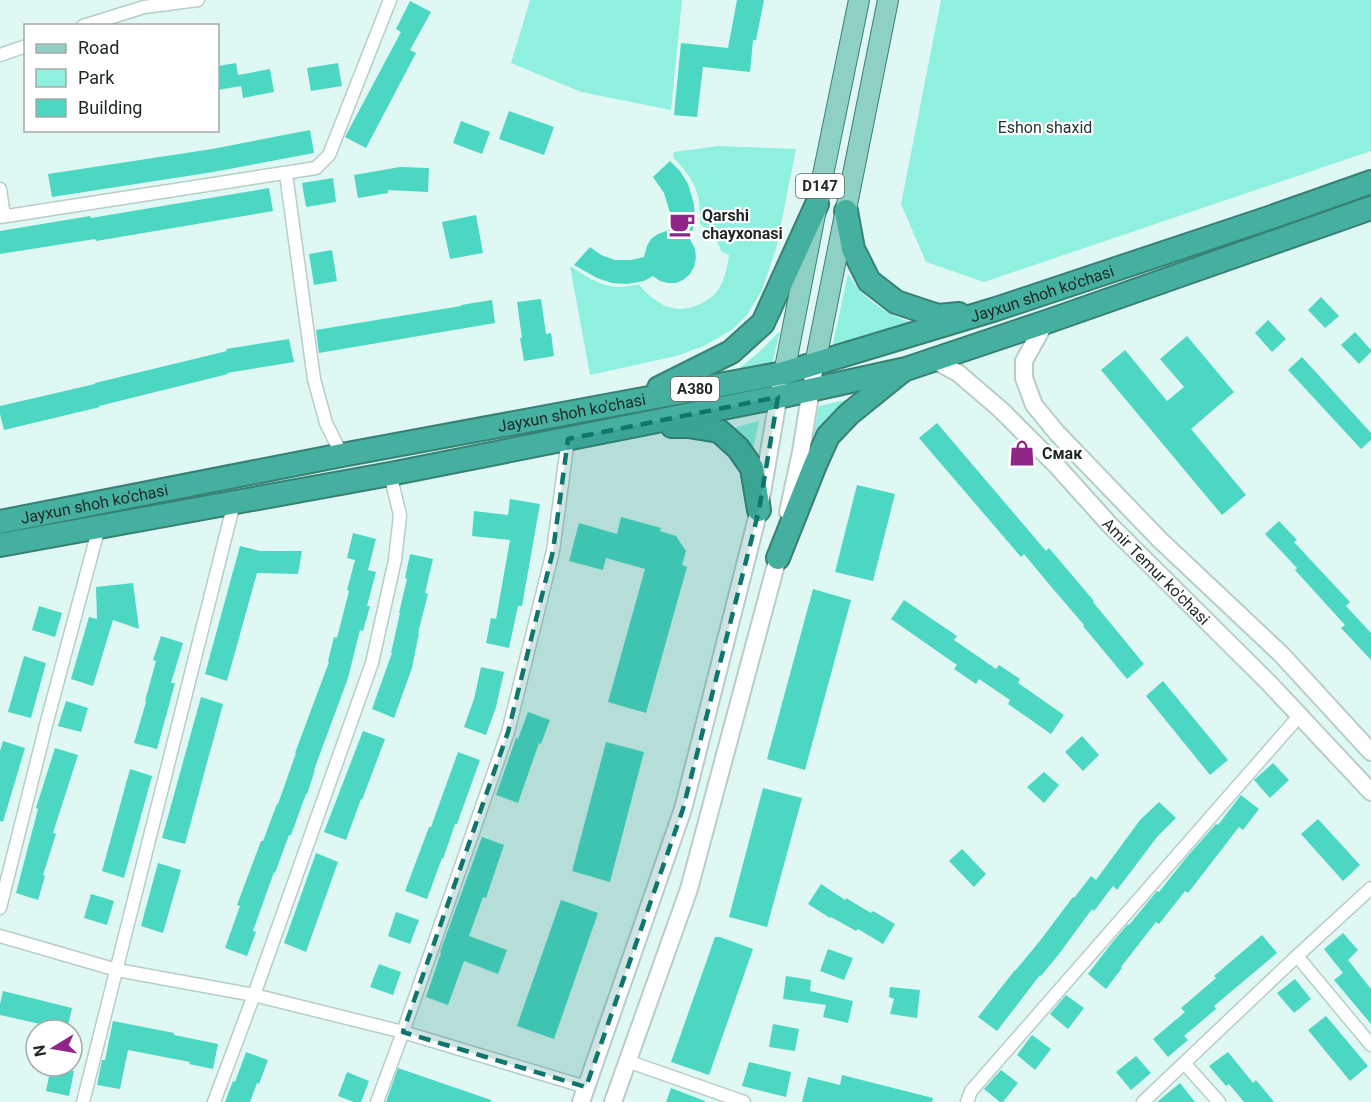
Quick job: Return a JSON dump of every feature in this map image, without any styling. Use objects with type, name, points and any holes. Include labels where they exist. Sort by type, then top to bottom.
[{"type":"highway","name":"Jayxun shoh ko'chasi","points":[[0,522],[784,372],[996,309],[1371,182]]},
{"type":"highway","points":[[634,400],[731,352],[763,323],[817,204]]},
{"type":"highway","name":"Jayxun shoh ko'chasi","points":[[0,545],[390,474],[778,398],[906,369],[1046,323],[1371,208]]},
{"type":"highway","points":[[846,211],[853,249],[869,281],[896,302],[938,316],[996,309]]},
{"type":"highway","points":[[778,558],[828,436],[849,414],[906,369]]},
{"type":"highway","points":[[637,425],[688,426],[719,431],[738,448],[752,468],[759,510]]},
{"type":"main road","name":"D147","points":[[784,372],[859,0]]},
{"type":"main road","name":"D147","points":[[815,364],[888,0]]},
{"type":"main road","name":"Amir Temur ko'chasi","points":[[1046,323],[1024,361],[1024,378],[1034,405],[1057,434],[1160,540],[1281,654],[1371,752]]},
{"type":"main road","name":"Amir Temur ko'chasi","points":[[934,360],[958,373],[1000,409],[1056,465],[1109,524],[1300,715],[1371,792]]},
{"type":"main road","points":[[613,1102],[689,889],[778,558],[801,452],[815,364]]},
{"type":"main road","points":[[584,1095],[683,809],[759,510],[784,372]]},
{"type":"street","points":[[89,24],[144,7],[198,0]]},
{"type":"street","points":[[0,189],[2,216],[316,168],[329,155],[390,0]]},
{"type":"street","points":[[0,55],[24,47]]},
{"type":"street","points":[[286,174],[314,379],[326,423],[342,455]]},
{"type":"street","points":[[377,1102],[507,732],[553,551],[568,439]]},
{"type":"street","points":[[214,1102],[372,663],[395,560],[400,515],[390,474]]},
{"type":"street","points":[[83,1102],[234,503]]},
{"type":"street","points":[[0,908],[99,527]]},
{"type":"street","points":[[967,1102],[970,1091],[1300,715]]},
{"type":"street","points":[[1143,1102],[1371,888]]},
{"type":"street","points":[[0,936],[117,970],[254,995],[403,1032],[584,1095]]},
{"type":"street","points":[[1297,956],[1371,1045]]},
{"type":"street","points":[[627,1061],[744,1102]]},
{"type":"street","points":[[1185,1064],[1219,1102]]},
{"type":"highlighted area","points":[[778,397],[759,510],[683,809],[586,1087],[403,1032],[508,732],[553,551],[568,439]]},
{"type":"green space","points":[[530,0],[682,0],[671,110],[581,92],[511,63]]},
{"type":"green space","name":"Eshon shaxid","points":[[941,0],[1371,0],[1371,151],[984,282],[926,262],[901,204]]},
{"type":"green space","points":[[719,146],[796,149],[776,249],[762,290],[747,315],[733,329],[704,346],[676,356],[590,375],[570,266],[606,285],[619,287],[639,285],[653,299],[677,309],[694,306],[711,297],[722,282],[729,255],[722,252],[714,235],[700,224],[698,195],[687,173],[673,157],[674,152]]},
{"type":"green space","points":[[848,274],[869,300],[917,325],[832,348]]},
{"type":"green space","points":[[780,331],[772,365],[736,371],[758,353]]},
{"type":"green space","points":[[854,398],[832,416],[813,438],[819,406]]},
{"type":"green space","points":[[759,421],[753,450],[733,428]]},
{"type":"building","points":[[737,0],[764,0],[756,40],[753,40],[750,72],[703,67],[697,117],[674,115],[681,43],[728,48]]},
{"type":"building","points":[[410,1],[431,12],[410,50],[416,53],[366,148],[345,137],[401,32],[396,29]]},
{"type":"building","points":[[236,63],[238,75],[270,69],[274,92],[243,98],[241,86],[219,90],[219,66]]},
{"type":"building","points":[[338,63],[342,86],[311,91],[307,68]]},
{"type":"building","points":[[509,111],[554,127],[544,155],[499,139]]},
{"type":"building","points":[[461,121],[490,132],[482,154],[453,143]]},
{"type":"building","points":[[310,130],[314,153],[213,172],[52,197],[48,174],[212,149]]},
{"type":"building","name":"Qarshi chayxonasi","points":[[670,161],[688,184],[694,204],[695,222],[690,239],[696,258],[690,274],[676,283],[660,281],[653,276],[644,281],[627,284],[612,283],[597,278],[574,265],[590,247],[601,255],[615,260],[644,257],[651,239],[669,230],[670,213],[664,193],[653,177]]},
{"type":"building","points":[[400,167],[429,168],[428,192],[388,190],[388,193],[358,198],[354,175]]},
{"type":"building","points":[[333,178],[336,202],[306,207],[302,183]]},
{"type":"building","points":[[269,188],[273,211],[96,241],[95,239],[0,254],[0,231]]},
{"type":"building","points":[[476,215],[483,253],[450,259],[442,222]]},
{"type":"building","points":[[332,250],[337,281],[314,285],[309,254]]},
{"type":"building","points":[[1321,297],[1339,316],[1325,328],[1308,310]]},
{"type":"building","points":[[541,299],[546,334],[551,333],[554,356],[524,361],[517,302]]},
{"type":"building","points":[[492,300],[495,323],[319,353],[316,330]]},
{"type":"building","points":[[1268,320],[1286,339],[1272,352],[1255,333]]},
{"type":"building","points":[[1355,332],[1371,350],[1359,364],[1341,345]]},
{"type":"building","points":[[1187,336],[1234,392],[1191,429],[1246,495],[1222,515],[1101,370],[1125,350],[1167,401],[1184,387],[1160,359]]},
{"type":"building","points":[[289,339],[294,362],[227,373],[4,430],[0,406],[227,351],[226,349]]},
{"type":"building","points":[[1302,357],[1371,433],[1371,440],[1361,449],[1288,370]]},
{"type":"building","points":[[937,423],[1046,551],[1049,548],[1144,664],[1127,679],[1024,554],[1021,557],[919,438]]},
{"type":"building","points":[[857,485],[895,494],[873,581],[835,572]]},
{"type":"building","points":[[510,499],[540,504],[522,606],[518,606],[509,648],[486,643],[491,618],[496,619],[510,540],[472,536],[474,511],[508,515]]},
{"type":"building","points":[[621,517],[661,528],[660,531],[676,536],[686,551],[682,565],[687,567],[646,713],[608,702],[645,569],[606,558],[603,570],[569,561],[579,523],[617,534]]},
{"type":"building","points":[[1279,521],[1297,540],[1294,542],[1350,602],[1346,606],[1371,633],[1371,660],[1341,628],[1345,625],[1265,534]]},
{"type":"building","points":[[353,533],[376,539],[368,570],[376,572],[367,606],[370,606],[363,631],[360,630],[348,678],[307,794],[274,872],[253,931],[256,932],[247,956],[225,948],[240,906],[237,905],[261,841],[263,841],[278,804],[329,662],[334,637],[337,638],[355,560],[347,558]]},
{"type":"building","points":[[240,546],[260,551],[302,551],[298,574],[257,573],[227,681],[205,674]]},
{"type":"building","points":[[410,554],[433,559],[412,668],[394,718],[372,709],[392,653]]},
{"type":"building","points":[[133,583],[139,629],[113,620],[93,686],[71,679],[89,617],[97,619],[96,587]]},
{"type":"building","points":[[813,589],[851,600],[805,770],[767,759]]},
{"type":"building","points":[[904,600],[957,636],[954,640],[996,669],[999,665],[1020,679],[1018,683],[1064,715],[1051,734],[1008,704],[1010,700],[979,679],[976,684],[954,669],[957,665],[891,619]]},
{"type":"building","points":[[39,606],[62,613],[55,637],[32,630]]},
{"type":"building","points":[[161,636],[183,643],[171,683],[175,683],[157,749],[134,743],[156,661],[153,660]]},
{"type":"building","points":[[24,656],[46,663],[31,718],[8,712]]},
{"type":"building","points":[[481,667],[504,672],[496,707],[486,735],[464,727],[474,699]]},
{"type":"building","points":[[1163,681],[1228,760],[1210,775],[1146,696]]},
{"type":"building","points":[[201,697],[223,704],[185,844],[162,838]]},
{"type":"building","points":[[66,701],[88,708],[81,732],[58,726]]},
{"type":"building","points":[[528,712],[550,720],[541,744],[539,743],[518,803],[496,795],[516,738],[518,739]]},
{"type":"building","points":[[363,731],[385,739],[346,840],[324,832]]},
{"type":"building","points":[[1082,736],[1099,755],[1083,771],[1065,752]]},
{"type":"building","points":[[3,741],[25,748],[3,822],[0,821],[0,751]]},
{"type":"building","points":[[606,742],[644,752],[610,882],[572,871]]},
{"type":"building","points":[[55,748],[78,755],[53,833],[56,834],[38,900],[16,893],[38,809],[36,808]]},
{"type":"building","points":[[458,752],[480,760],[427,899],[405,891]]},
{"type":"building","points":[[1273,763],[1289,780],[1270,798],[1254,780]]},
{"type":"building","points":[[130,769],[152,776],[124,878],[102,871]]},
{"type":"building","points":[[1044,772],[1059,785],[1044,803],[1027,787]]},
{"type":"building","points":[[763,788],[802,798],[767,927],[729,917]]},
{"type":"building","points":[[1241,795],[1259,809],[1243,830],[1239,827],[1188,893],[1185,891],[1159,924],[1156,922],[1106,989],[1088,974],[1128,924],[1157,891],[1159,892],[1216,824],[1218,825]]},
{"type":"building","points":[[1159,802],[1176,818],[1157,837],[1117,890],[1113,886],[1094,911],[1092,909],[997,1031],[978,1017],[1073,897],[1091,876],[1096,880],[1140,820]]},
{"type":"building","points":[[1318,819],[1360,865],[1343,881],[1301,834]]},
{"type":"building","points":[[482,837],[504,845],[486,898],[483,897],[469,936],[507,950],[498,974],[464,961],[448,1005],[426,997]]},
{"type":"building","points":[[962,849],[986,874],[974,887],[949,861]]},
{"type":"building","points":[[316,853],[338,862],[306,952],[284,943]]},
{"type":"building","points":[[158,863],[181,870],[163,933],[141,926]]},
{"type":"building","points":[[821,884],[845,900],[846,898],[895,924],[883,944],[858,929],[856,931],[830,918],[808,904]]},
{"type":"building","points":[[91,894],[114,901],[107,925],[84,918]]},
{"type":"building","points":[[561,900],[598,913],[554,1039],[517,1026]]},
{"type":"building","points":[[396,912],[419,920],[410,944],[388,936]]},
{"type":"building","points":[[1343,933],[1358,950],[1348,960],[1371,989],[1371,1024],[1334,980],[1343,973],[1324,949]]},
{"type":"building","points":[[1262,935],[1277,953],[1214,1006],[1216,1009],[1184,1036],[1188,1040],[1168,1057],[1153,1039],[1185,1012],[1181,1008],[1216,978],[1214,976]]},
{"type":"building","points":[[715,937],[753,949],[709,1075],[671,1062]]},
{"type":"building","points":[[828,949],[853,958],[844,980],[820,971]]},
{"type":"building","points":[[379,964],[401,972],[393,995],[370,987]]},
{"type":"building","points":[[786,976],[811,980],[810,991],[853,1001],[848,1023],[823,1017],[826,1005],[783,999]]},
{"type":"building","points":[[1295,979],[1311,999],[1294,1013],[1277,993]]},
{"type":"building","points":[[890,987],[920,990],[917,1018],[890,1014],[894,999],[889,997]]},
{"type":"building","points":[[3,991],[72,1008],[70,1018],[24,1018],[24,1020],[0,1015]]},
{"type":"building","points":[[1066,995],[1084,1008],[1068,1029],[1050,1014]]},
{"type":"building","points":[[1326,1016],[1368,1066],[1350,1081],[1308,1030]]},
{"type":"building","points":[[113,1021],[218,1044],[213,1069],[189,1064],[190,1062],[128,1050],[120,1089],[97,1085]]},
{"type":"building","points":[[773,1024],[799,1029],[795,1051],[769,1047]]},
{"type":"building","points":[[1032,1035],[1051,1049],[1035,1070],[1017,1055]]},
{"type":"building","points":[[246,1052],[268,1060],[259,1084],[257,1083],[250,1102],[225,1102],[233,1081],[235,1082]]},
{"type":"building","points":[[1228,1052],[1253,1083],[1256,1080],[1274,1102],[1244,1102],[1229,1084],[1226,1086],[1209,1066]]},
{"type":"building","points":[[1136,1056],[1151,1073],[1131,1090],[1116,1072]]},
{"type":"building","points":[[749,1062],[791,1072],[786,1097],[742,1086]]},
{"type":"building","points":[[398,1068],[491,1100],[491,1102],[386,1102]]},
{"type":"building","points":[[1001,1070],[1018,1083],[1003,1102],[984,1089]]},
{"type":"building","points":[[347,1072],[369,1081],[361,1102],[338,1096]]},
{"type":"building","points":[[842,1075],[933,1098],[932,1102],[802,1102],[808,1077],[840,1085]]},
{"type":"building","points":[[49,1078],[73,1078],[69,1096],[46,1091]]},
{"type":"building","points":[[1180,1083],[1195,1102],[1157,1102]]},
{"type":"building","points":[[671,1088],[705,1101],[705,1102],[666,1102]]},
{"type":"place","name":"Qarshi chayxonasi","points":[[682,224]]},
{"type":"place","name":"Смак","points":[[1022,453]]}]
